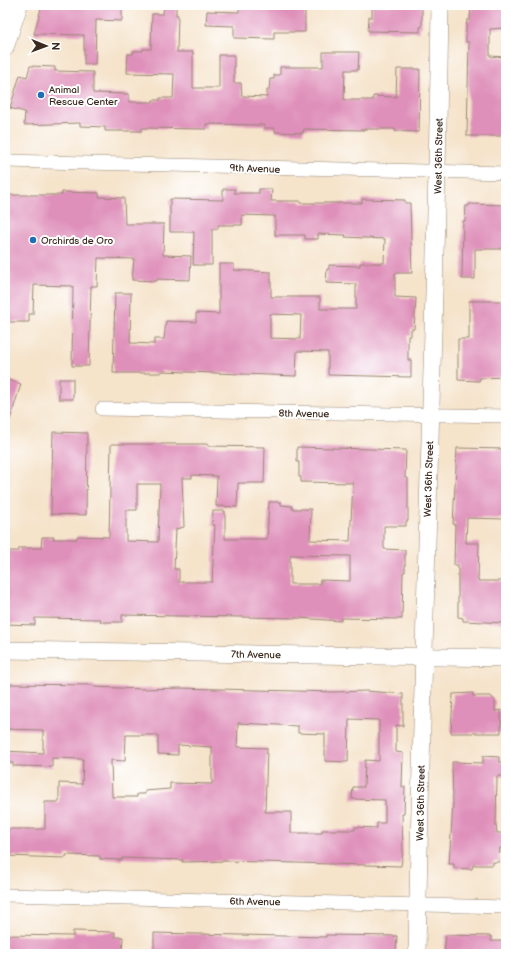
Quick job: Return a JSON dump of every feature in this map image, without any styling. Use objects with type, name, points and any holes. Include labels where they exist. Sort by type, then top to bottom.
[{"type":"street","points":[[5,48],[19,5]]},
{"type":"street","name":"West 36th Street","points":[[417,954],[422,657],[439,173],[440,5]]},
{"type":"street","name":"9th Avenue","points":[[5,161],[439,173],[506,173]]},
{"type":"street","name":"8th Avenue","points":[[102,409],[506,416]]},
{"type":"street","name":"7th Avenue","points":[[5,650],[506,658]]},
{"type":"street","name":"6th Avenue","points":[[5,895],[506,907]]},
{"type":"building","points":[[42,5],[71,5],[71,7],[98,8],[98,5],[122,5],[122,21],[96,20],[95,64],[84,64],[84,35],[34,34]]},
{"type":"building","points":[[164,5],[176,5],[176,15],[178,15],[177,52],[193,52],[193,88],[219,88],[219,55],[234,55],[234,83],[241,83],[242,96],[267,97],[270,79],[274,79],[274,75],[280,75],[280,67],[323,67],[323,52],[359,52],[358,70],[345,70],[344,100],[373,100],[373,96],[396,97],[397,69],[420,69],[419,132],[395,131],[395,129],[304,129],[303,133],[275,132],[275,128],[264,128],[265,125],[206,124],[206,129],[142,128],[142,131],[105,131],[105,127],[80,126],[80,123],[24,125],[25,112],[10,108],[20,75],[27,77],[30,66],[55,67],[55,71],[93,72],[93,93],[129,94],[129,102],[153,102],[153,100],[160,100],[160,98],[173,98],[174,74],[127,73],[128,54],[133,54],[133,51],[151,49],[152,14],[163,14]]},
{"type":"building","points":[[239,5],[290,7],[290,5],[305,5],[305,32],[274,32],[274,39],[234,38],[234,26],[206,25],[207,11],[239,12]]},
{"type":"building","points":[[372,5],[422,5],[422,27],[420,27],[420,32],[368,31],[369,17],[372,17]]},
{"type":"building","points":[[471,5],[500,5],[504,6],[504,10],[506,10],[506,28],[490,29],[490,56],[506,57],[506,136],[467,136],[469,42],[466,42],[466,30],[467,20],[470,20]]},
{"type":"building","points":[[223,189],[235,189],[234,193],[259,193],[259,189],[272,189],[271,201],[300,201],[300,203],[362,203],[362,199],[405,200],[405,203],[410,203],[412,273],[395,273],[395,297],[416,298],[414,329],[411,329],[411,336],[408,336],[408,360],[411,360],[411,377],[328,375],[328,352],[297,351],[296,376],[161,371],[161,373],[113,373],[115,293],[131,293],[130,343],[154,344],[154,339],[164,339],[166,321],[196,322],[196,313],[219,314],[219,264],[234,264],[234,270],[271,272],[271,297],[320,297],[320,309],[356,309],[356,284],[326,283],[327,269],[329,269],[329,265],[360,266],[360,263],[384,263],[385,239],[318,234],[318,239],[305,239],[305,235],[275,235],[275,216],[242,215],[242,225],[218,225],[218,229],[212,229],[212,265],[193,265],[194,232],[170,232],[170,199],[223,200]],"holes":[[[270,314],[301,315],[300,339],[270,338]]]},
{"type":"building","points":[[62,192],[99,193],[99,197],[124,198],[125,224],[164,224],[163,255],[191,256],[190,280],[157,279],[157,281],[132,280],[134,259],[98,258],[97,286],[91,286],[89,366],[72,366],[73,286],[34,285],[33,314],[29,314],[29,322],[5,322],[5,195],[62,195]]},
{"type":"building","points":[[469,204],[506,205],[506,248],[475,249],[475,279],[462,279],[463,221],[465,221],[466,206],[469,206]]},
{"type":"building","points":[[469,301],[506,301],[506,377],[480,378],[479,381],[458,380],[458,339],[469,339]]},
{"type":"building","points":[[5,379],[21,384],[8,426],[5,425]]},
{"type":"building","points":[[59,379],[73,379],[73,399],[59,399]]},
{"type":"building","points":[[53,432],[87,433],[86,515],[51,514]]},
{"type":"building","points":[[111,444],[208,444],[208,446],[265,447],[264,483],[238,483],[237,507],[216,506],[217,476],[192,475],[192,478],[182,478],[184,527],[176,529],[174,569],[179,569],[179,582],[212,582],[215,525],[212,525],[213,511],[225,511],[225,539],[267,539],[269,502],[281,502],[281,505],[292,506],[292,509],[311,509],[310,540],[350,541],[353,483],[301,482],[301,477],[299,477],[299,462],[297,462],[297,447],[406,450],[405,478],[408,478],[408,521],[406,521],[406,526],[384,526],[384,549],[405,550],[402,619],[341,618],[341,621],[299,618],[122,615],[122,622],[100,622],[101,619],[35,618],[35,625],[5,624],[5,551],[19,551],[19,548],[41,548],[42,537],[54,537],[53,539],[77,539],[77,536],[109,537]],"holes":[[[137,484],[160,484],[158,542],[126,541],[126,510],[137,510]],[[290,555],[350,556],[350,581],[320,580],[320,584],[290,584]]]},
{"type":"building","points":[[457,448],[506,449],[506,519],[467,518],[466,543],[479,543],[478,581],[505,581],[506,623],[463,621],[463,618],[458,617],[458,565],[454,565],[455,524],[453,524]]},
{"type":"building","points":[[5,684],[93,685],[95,687],[142,689],[180,688],[334,692],[366,691],[403,694],[403,726],[396,725],[396,752],[403,753],[402,787],[405,787],[404,814],[402,814],[403,852],[401,866],[227,861],[182,862],[183,860],[122,858],[122,860],[100,859],[100,856],[66,855],[66,858],[5,856],[5,829],[45,829],[45,802],[59,802],[59,783],[82,784],[83,759],[52,758],[52,767],[13,766],[13,763],[5,763],[5,751],[43,753],[43,730],[5,729]],"holes":[[[349,719],[379,720],[379,761],[365,760],[364,787],[353,787],[352,799],[385,800],[385,823],[377,823],[377,828],[355,827],[355,830],[322,830],[322,833],[291,833],[291,812],[265,812],[267,748],[237,747],[238,723],[298,726],[298,733],[325,734],[325,761],[348,762]],[[126,735],[158,735],[158,754],[178,755],[178,745],[212,747],[212,784],[170,783],[170,789],[145,791],[145,794],[137,794],[137,797],[112,797],[111,760],[125,761]]]},
{"type":"building","points":[[473,693],[473,696],[491,696],[495,701],[495,711],[501,710],[501,733],[451,733],[453,694]]},
{"type":"building","points":[[483,756],[499,757],[499,762],[506,762],[506,776],[497,776],[496,825],[497,833],[506,833],[506,848],[500,848],[499,862],[493,862],[493,865],[473,865],[472,869],[454,868],[454,864],[449,864],[453,804],[452,762],[483,763]]},
{"type":"building","points":[[73,931],[115,932],[115,937],[123,937],[122,954],[5,954],[5,935],[73,936]]},
{"type":"building","points":[[154,933],[326,937],[326,935],[397,936],[396,954],[154,954]]},
{"type":"building","points":[[446,935],[491,936],[491,941],[506,941],[506,954],[444,954]]},
{"type":"place","name":"Animal Rescue Center","points":[[41,95]]},
{"type":"place","name":"Orchirds de Oro","points":[[33,240]]}]
